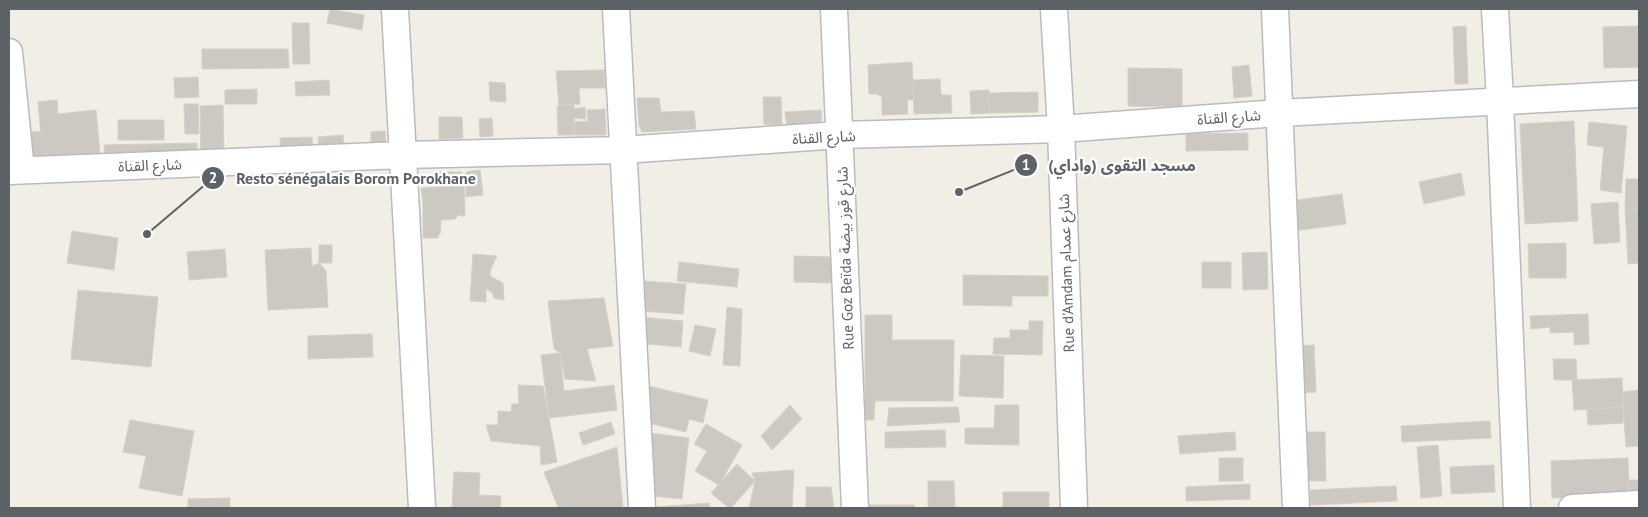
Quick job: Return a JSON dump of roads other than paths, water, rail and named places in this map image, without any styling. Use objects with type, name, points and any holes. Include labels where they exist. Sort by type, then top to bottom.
[{"type":"street","points":[[395,9],[422,508]]},
{"type":"street","points":[[616,9],[642,508]]},
{"type":"street","name":"Rue Goz Beïda شارع قوز بيضة","points":[[834,9],[855,508]]},
{"type":"street","name":"Rue d'Amdam شارع عمدام","points":[[1054,9],[1061,129],[1074,508]]},
{"type":"street","points":[[1275,9],[1296,508]]},
{"type":"street","points":[[1494,9],[1500,100],[1517,508]]},
{"type":"street","points":[[9,52],[15,171]]},
{"type":"street","name":"شارع القناة","points":[[15,171],[403,156],[623,150],[840,135],[1061,129],[1280,113],[1639,94]]},
{"type":"street","points":[[1572,508],[1639,504]]},
{"type":"place","name":"مسجد التقوى (واداي)","points":[[959,192]]},
{"type":"place","name":"Resto sénégalais Borom Porokhane","points":[[147,234]]}]
